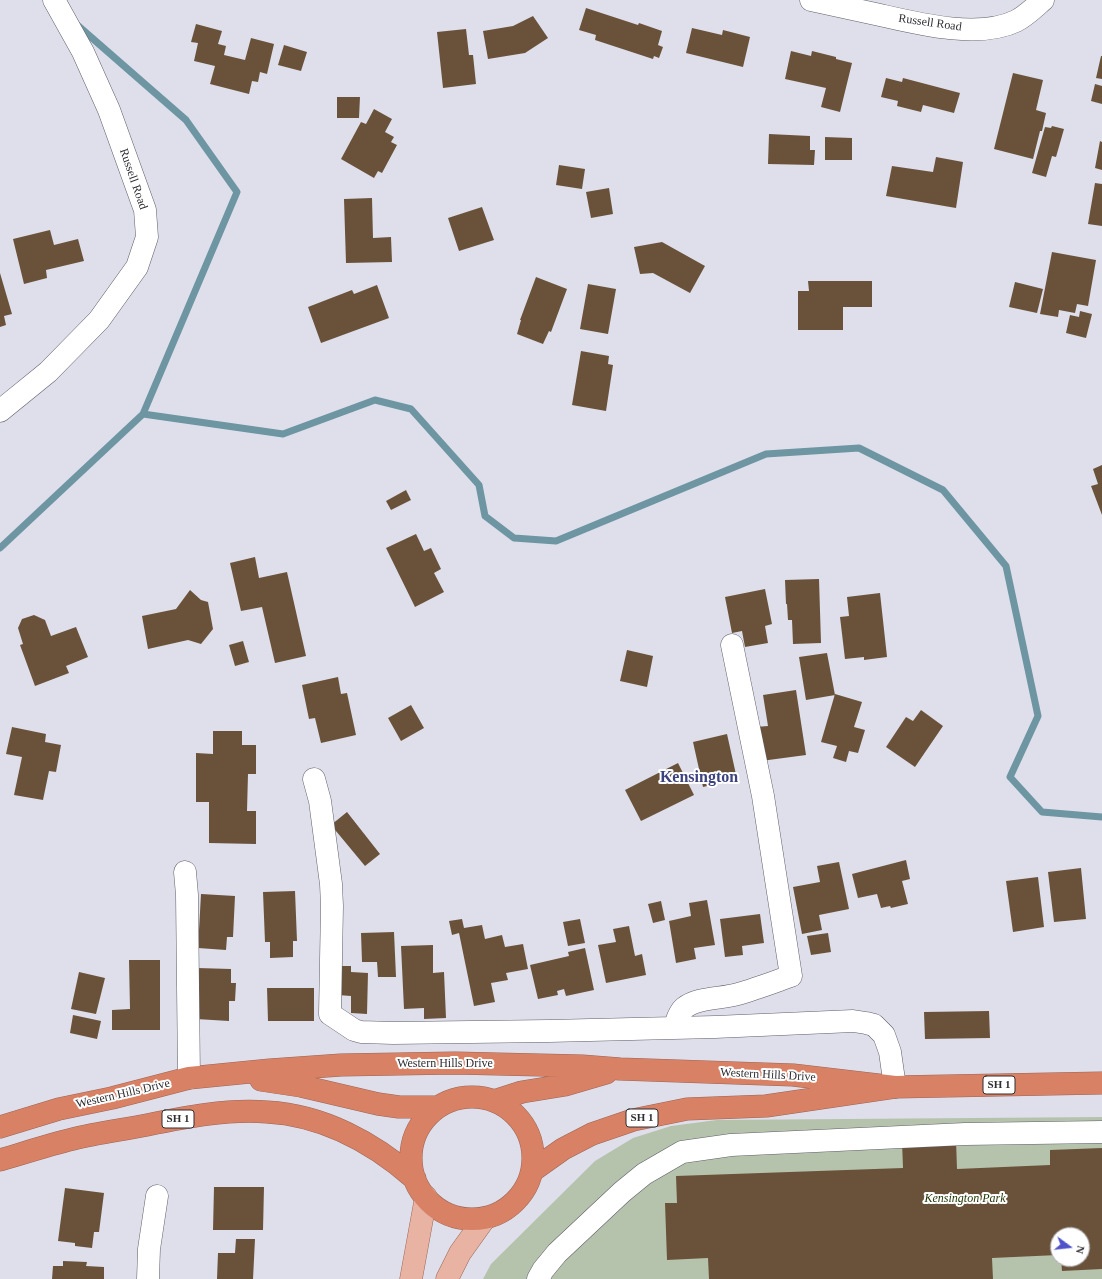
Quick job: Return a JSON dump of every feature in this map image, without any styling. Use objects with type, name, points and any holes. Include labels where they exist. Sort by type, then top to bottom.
[{"type":"highway","name":"Western Hills Drive","points":[[0,1127],[59,1109],[112,1098],[189,1078],[341,1065],[455,1063],[582,1066],[620,1069],[793,1075],[895,1087]]},
{"type":"highway","name":"SH 1","points":[[228,1075],[301,1086],[378,1104],[399,1107],[438,1108],[461,1098],[478,1097],[494,1101],[522,1092],[565,1085],[620,1069]]},
{"type":"highway","name":"Western Hills Drive","points":[[532,1171],[563,1149],[592,1134],[633,1120],[687,1109],[766,1106],[895,1087],[1102,1083]]},
{"type":"highway","points":[[494,1101],[507,1108],[518,1117],[526,1129],[531,1143],[533,1157],[532,1171]]},
{"type":"highway","points":[[420,1188],[412,1168],[411,1157],[413,1145],[416,1134],[422,1124],[429,1115],[438,1108]]},
{"type":"highway","name":"SH 1","points":[[0,1160],[72,1139],[191,1116],[230,1112],[267,1112],[294,1115],[318,1122],[357,1137],[396,1163],[420,1188],[433,1205],[450,1215],[467,1219],[485,1218],[503,1210],[515,1201],[524,1190],[532,1171]]},
{"type":"main road","points":[[411,1279],[420,1188]]},
{"type":"main road","points":[[447,1279],[460,1253],[485,1218]]},
{"type":"street","name":"Russell Road","points":[[0,411],[48,372],[99,320],[137,266],[147,236],[145,210],[109,110],[83,52],[54,0]]},
{"type":"street","name":"Russell Road","points":[[811,0],[953,29],[987,29],[1016,21],[1034,9],[1043,0]]},
{"type":"street","points":[[674,1028],[680,1013],[690,1005],[702,1000],[736,994],[791,976],[763,796],[732,645]]},
{"type":"street","points":[[314,779],[320,801],[331,884],[330,1014],[354,1030],[361,1032],[469,1032],[674,1028],[853,1021],[874,1025],[884,1035],[890,1052],[895,1087]]},
{"type":"street","points":[[185,872],[187,896],[189,1078]]},
{"type":"street","points":[[538,1279],[543,1270],[557,1253],[622,1192],[644,1174],[682,1152],[747,1144],[965,1134],[1102,1132]]},
{"type":"street","points":[[148,1279],[149,1249],[157,1196]]},
{"type":"green space","name":"Kensington Park","points":[[1102,1117],[1102,1279],[483,1279],[491,1264],[595,1161],[633,1138],[671,1126],[717,1120]]},
{"type":"building","points":[[586,8],[638,25],[639,23],[662,31],[658,45],[663,47],[659,58],[654,56],[653,59],[595,40],[596,35],[579,30]]},
{"type":"building","points":[[533,16],[548,38],[525,53],[488,59],[483,31],[513,26]]},
{"type":"building","points":[[196,24],[222,31],[218,44],[226,46],[224,55],[245,60],[251,38],[274,44],[267,74],[260,72],[258,82],[252,81],[249,94],[210,84],[215,66],[194,61],[198,43],[191,42]]},
{"type":"building","points":[[692,28],[722,35],[723,30],[750,37],[743,67],[686,53]]},
{"type":"building","points":[[466,29],[469,55],[473,55],[476,84],[443,88],[437,32]]},
{"type":"building","points":[[284,45],[307,52],[301,71],[278,65]]},
{"type":"building","points":[[791,51],[811,56],[812,51],[852,63],[840,112],[821,107],[826,88],[785,79]]},
{"type":"building","points":[[1102,56],[1102,79],[1096,78]]},
{"type":"building","points":[[1013,73],[1043,80],[1036,110],[1046,113],[1033,159],[994,149]]},
{"type":"building","points":[[886,78],[902,82],[903,78],[960,93],[954,113],[923,105],[921,112],[897,106],[898,101],[881,97]]},
{"type":"building","points":[[1095,84],[1102,86],[1102,104],[1091,101]]},
{"type":"building","points":[[337,97],[360,97],[359,118],[337,118]]},
{"type":"building","points":[[374,109],[392,119],[385,132],[394,137],[391,142],[397,145],[382,173],[378,171],[374,178],[341,159],[361,122],[366,124]]},
{"type":"building","points":[[1052,126],[1064,129],[1056,157],[1052,156],[1046,177],[1032,173],[1045,127],[1051,128]]},
{"type":"building","points":[[769,134],[810,136],[810,150],[815,150],[814,165],[768,164]]},
{"type":"building","points":[[825,137],[852,138],[852,160],[825,160]]},
{"type":"building","points":[[1100,141],[1102,142],[1102,170],[1095,168]]},
{"type":"building","points":[[936,157],[963,162],[956,208],[886,196],[892,166],[933,172]]},
{"type":"building","points":[[559,165],[585,169],[582,189],[556,185]]},
{"type":"building","points":[[1095,183],[1102,184],[1102,226],[1088,224]]},
{"type":"building","points":[[609,188],[613,214],[591,218],[586,192]]},
{"type":"building","points":[[372,198],[373,238],[391,237],[392,262],[346,263],[344,199]]},
{"type":"building","points":[[482,207],[494,240],[459,251],[448,218]]},
{"type":"building","points":[[50,230],[54,245],[78,239],[84,261],[46,270],[47,278],[24,284],[13,239]]},
{"type":"building","points":[[662,242],[705,266],[690,293],[653,273],[640,274],[634,247]]},
{"type":"building","points":[[1052,252],[1096,260],[1088,306],[1077,304],[1075,313],[1059,310],[1058,317],[1040,314]]},
{"type":"building","points":[[0,273],[12,314],[4,316],[6,325],[0,327]]},
{"type":"building","points":[[536,277],[567,289],[551,332],[549,331],[543,344],[517,334],[520,320]]},
{"type":"building","points":[[808,281],[872,281],[872,307],[843,307],[843,330],[798,330],[798,291],[809,291]]},
{"type":"building","points":[[1015,282],[1043,289],[1037,313],[1009,307]]},
{"type":"building","points":[[588,284],[616,289],[608,334],[580,329]]},
{"type":"building","points":[[377,285],[389,318],[321,343],[308,307],[352,290],[354,294]]},
{"type":"building","points":[[1080,311],[1092,314],[1086,338],[1066,333],[1070,315],[1079,317]]},
{"type":"building","points":[[581,351],[609,356],[608,364],[613,365],[606,411],[572,405]]},
{"type":"building","points":[[1102,465],[1102,515],[1091,486],[1098,484],[1093,469]]},
{"type":"building","points":[[406,490],[411,500],[391,510],[386,501]]},
{"type":"building","points":[[416,534],[424,551],[431,548],[441,569],[434,573],[444,592],[415,607],[386,548]]},
{"type":"building","points":[[255,557],[259,578],[287,572],[306,656],[275,663],[262,607],[241,611],[230,563]]},
{"type":"building","points":[[819,579],[821,643],[793,644],[792,620],[788,620],[786,604],[785,580]]},
{"type":"building","points":[[765,589],[772,624],[765,626],[768,643],[745,647],[742,631],[732,633],[725,597]]},
{"type":"building","points":[[190,590],[201,600],[208,602],[213,629],[201,644],[188,640],[148,649],[142,616],[176,609]]},
{"type":"building","points":[[880,593],[887,657],[864,660],[864,657],[845,659],[840,617],[849,616],[847,597]]},
{"type":"building","points":[[34,615],[45,620],[51,636],[76,627],[88,657],[66,666],[69,673],[35,686],[20,645],[23,644],[18,628],[22,619]]},
{"type":"building","points":[[243,641],[249,662],[235,666],[229,645]]},
{"type":"building","points":[[627,650],[653,656],[647,687],[620,681]]},
{"type":"building","points":[[827,653],[835,695],[806,700],[799,657]]},
{"type":"building","points":[[338,677],[341,694],[347,693],[356,735],[321,743],[315,718],[309,719],[302,685]]},
{"type":"building","points":[[796,690],[806,755],[761,761],[756,727],[768,726],[763,695]]},
{"type":"building","points":[[835,694],[862,702],[854,727],[865,730],[858,753],[849,751],[846,762],[833,758],[837,746],[821,742]]},
{"type":"building","points":[[411,705],[424,728],[401,741],[388,718]]},
{"type":"building","points":[[921,710],[943,726],[915,767],[886,747],[906,717],[913,721]]},
{"type":"building","points":[[12,727],[46,734],[45,742],[61,745],[56,772],[49,771],[43,800],[14,795],[22,757],[6,754]]},
{"type":"building","points":[[213,731],[242,731],[242,745],[256,745],[256,774],[248,774],[247,811],[256,811],[256,844],[209,843],[209,802],[196,802],[196,753],[213,754]]},
{"type":"building","points":[[727,734],[737,779],[703,787],[693,742]]},
{"type":"building","points":[[678,763],[694,795],[641,821],[625,790]]},
{"type":"building","points":[[347,812],[380,854],[365,866],[331,825]]},
{"type":"building","points":[[906,860],[910,879],[902,881],[908,904],[891,908],[890,906],[881,908],[877,894],[858,898],[852,874]]},
{"type":"building","points":[[839,862],[849,909],[819,915],[822,930],[802,934],[793,887],[820,882],[817,866]]},
{"type":"building","points":[[1081,868],[1086,919],[1054,922],[1048,872]]},
{"type":"building","points":[[1038,877],[1044,927],[1013,932],[1006,881]]},
{"type":"building","points":[[295,891],[297,941],[293,941],[293,957],[270,958],[270,942],[265,942],[263,892]]},
{"type":"building","points":[[201,894],[235,896],[233,937],[227,937],[226,950],[198,948]]},
{"type":"building","points":[[707,900],[715,945],[694,948],[696,959],[676,963],[669,921],[691,916],[689,903]]},
{"type":"building","points":[[661,901],[665,920],[653,923],[648,904]]},
{"type":"building","points":[[760,914],[764,943],[742,946],[743,955],[725,957],[720,919]]},
{"type":"building","points":[[462,919],[464,928],[482,925],[485,939],[502,935],[505,947],[523,944],[528,969],[506,973],[508,980],[491,983],[495,1002],[474,1006],[459,933],[452,935],[449,921]]},
{"type":"building","points":[[580,919],[585,943],[568,946],[563,922]]},
{"type":"building","points":[[629,926],[635,956],[642,954],[646,975],[606,983],[598,945],[616,942],[613,929]]},
{"type":"building","points":[[394,932],[396,977],[378,977],[377,962],[362,962],[361,933]]},
{"type":"building","points":[[828,933],[831,952],[811,955],[807,936]]},
{"type":"building","points":[[433,945],[433,973],[444,972],[446,1018],[424,1019],[424,1008],[404,1009],[401,946]]},
{"type":"building","points":[[585,948],[594,990],[566,996],[564,989],[557,991],[558,995],[538,999],[530,965],[569,956],[568,952]]},
{"type":"building","points":[[129,960],[160,960],[160,1030],[112,1030],[112,1010],[130,1009]]},
{"type":"building","points":[[339,966],[351,966],[351,972],[368,973],[367,1014],[351,1013],[351,996],[338,995]]},
{"type":"building","points":[[197,968],[231,969],[231,983],[236,983],[235,1001],[229,1001],[229,1021],[196,1019]]},
{"type":"building","points":[[79,972],[105,978],[96,1014],[71,1009]]},
{"type":"building","points":[[267,988],[314,988],[314,1021],[268,1021]]},
{"type":"building","points":[[989,1011],[990,1038],[925,1039],[924,1012]]},
{"type":"building","points":[[73,1015],[101,1021],[97,1039],[70,1033]]},
{"type":"building","points":[[956,1140],[957,1169],[1050,1165],[1050,1150],[1102,1148],[1102,1269],[1062,1271],[1062,1267],[1090,1267],[1090,1227],[1050,1227],[1050,1255],[992,1258],[993,1279],[709,1279],[708,1258],[667,1260],[665,1203],[677,1203],[676,1176],[903,1168],[902,1142]]},
{"type":"building","points":[[214,1187],[264,1187],[263,1230],[213,1230]]},
{"type":"building","points":[[65,1188],[104,1193],[99,1232],[94,1232],[92,1248],[75,1246],[75,1243],[58,1241]]},
{"type":"building","points":[[236,1239],[255,1239],[253,1279],[217,1279],[218,1253],[235,1253]]},
{"type":"building","points":[[63,1261],[87,1262],[86,1266],[104,1267],[104,1279],[52,1279],[53,1266],[63,1266]]},
{"type":"waterway","points":[[0,548],[143,414],[237,192],[186,120],[76,24]]},
{"type":"waterway","points":[[143,414],[283,434],[375,400],[411,409],[479,485],[485,516],[514,538],[556,541],[766,454],[859,448],[943,490],[1006,566],[1038,716],[1010,777],[1042,812],[1102,817]]},
{"type":"district","name":"Kensington","points":[[699,778]]}]
